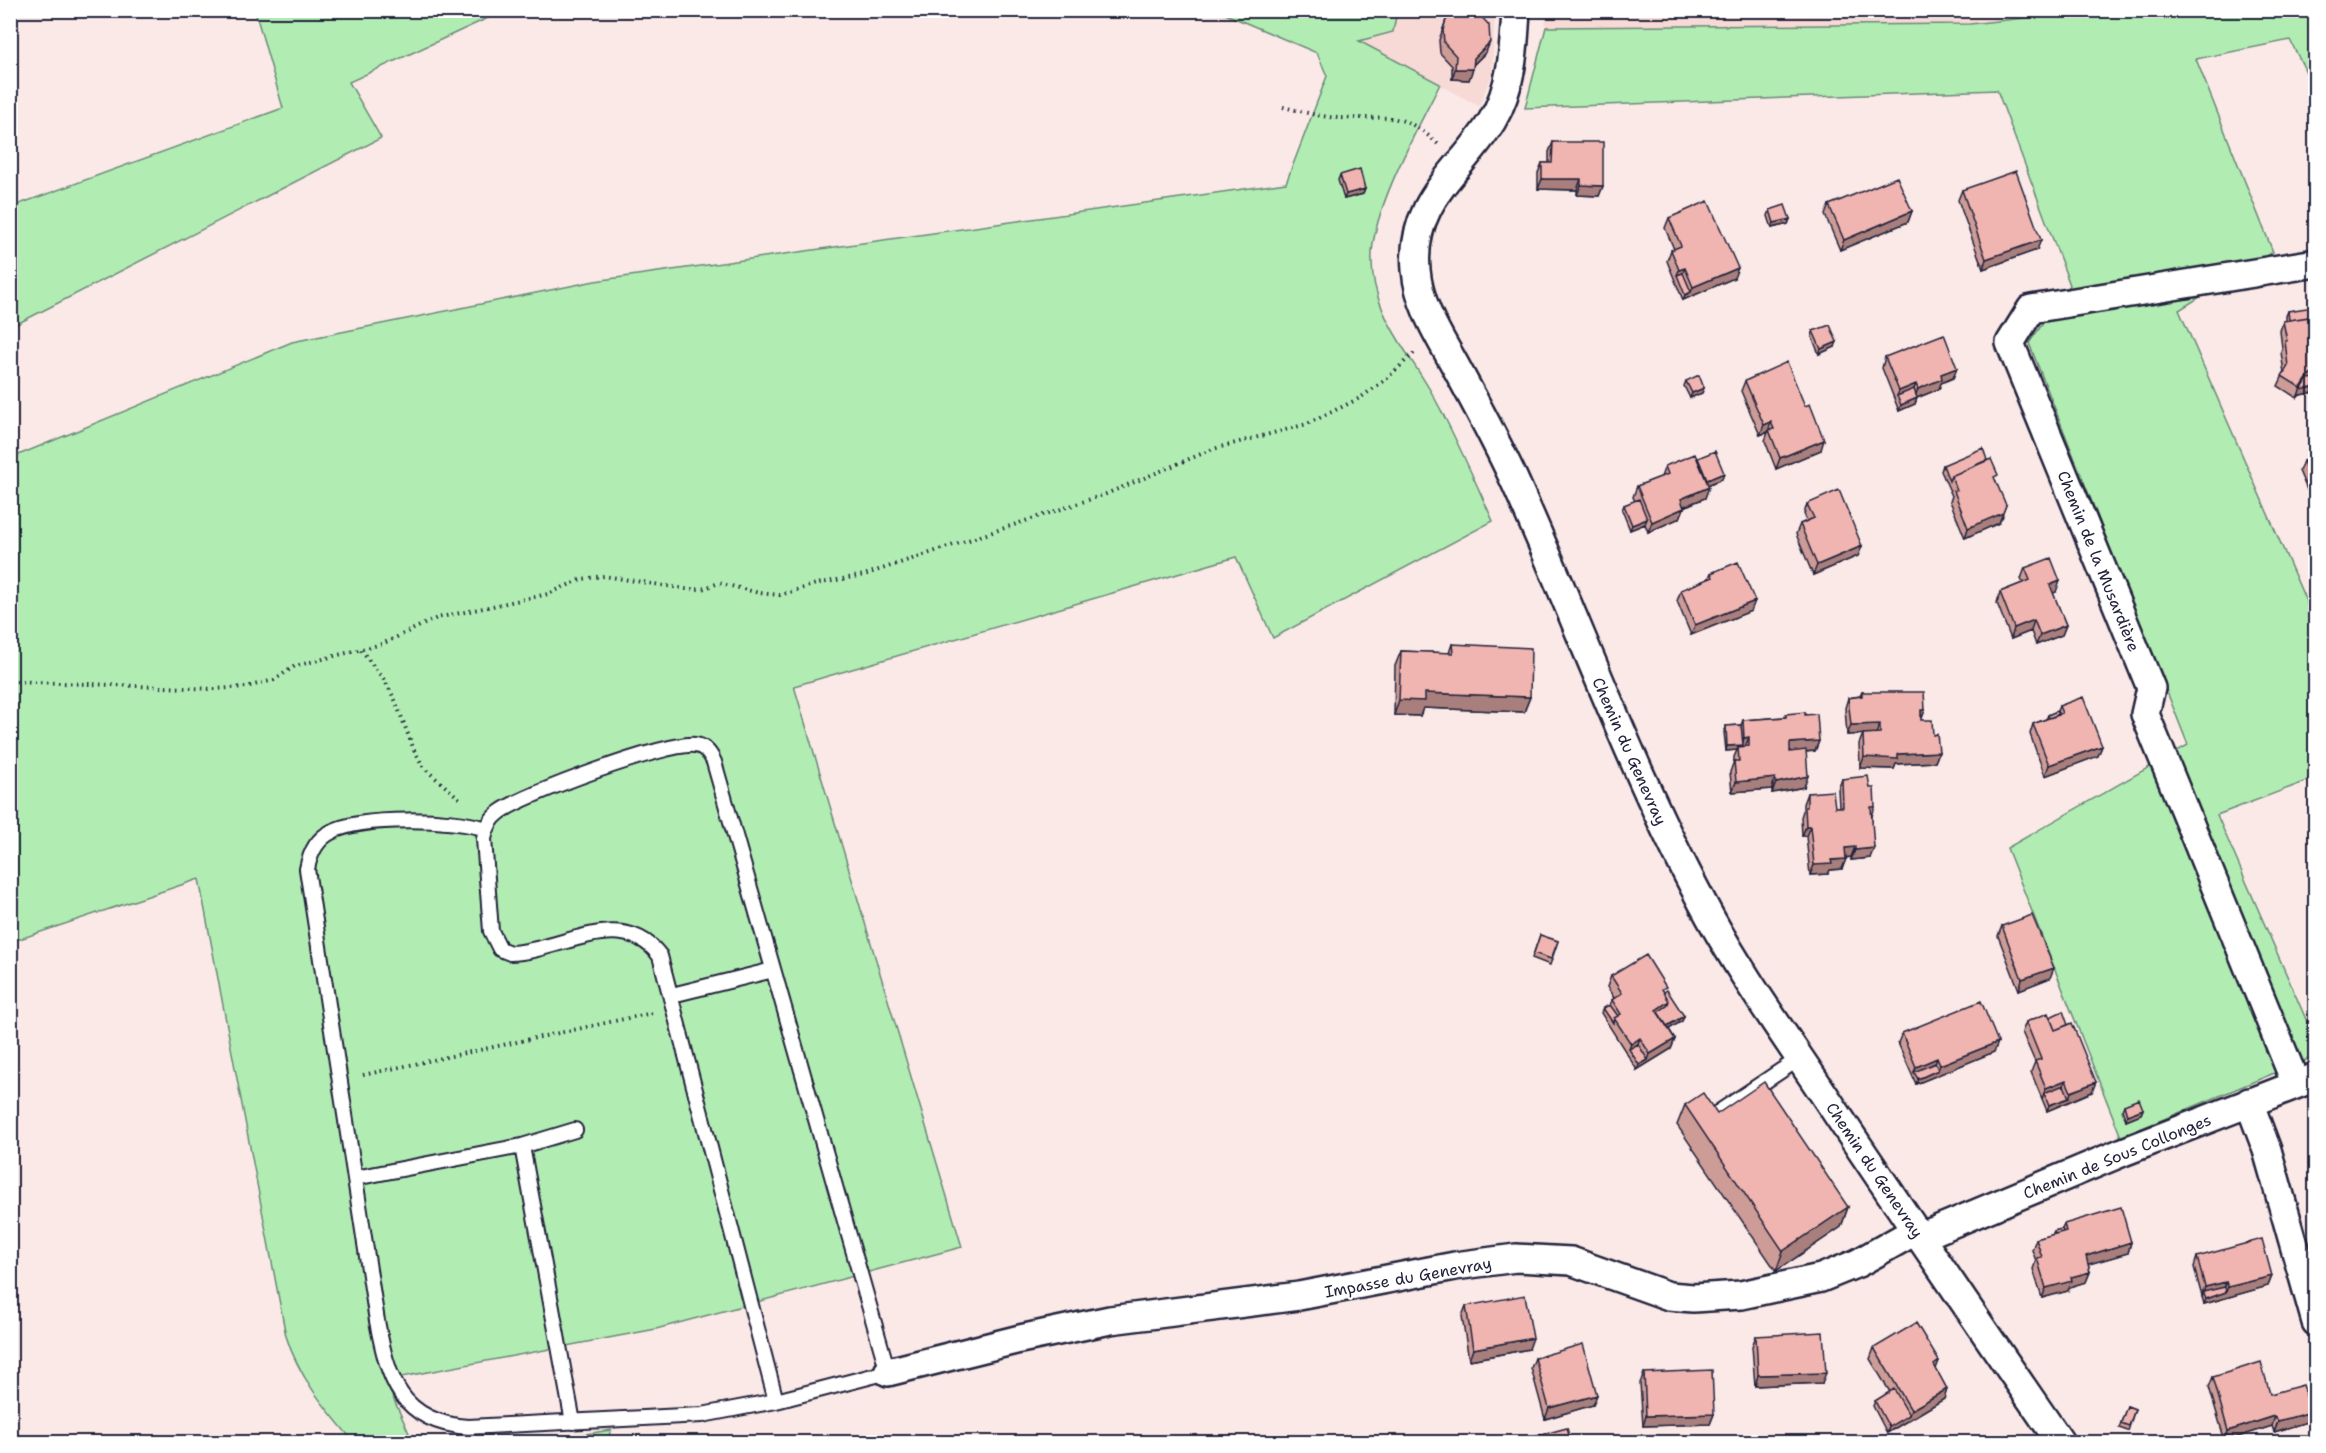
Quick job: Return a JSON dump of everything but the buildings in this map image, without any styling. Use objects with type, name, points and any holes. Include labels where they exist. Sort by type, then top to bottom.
[{"type":"street","name":"Chemin du Genevray","points":[[1516,10],[1513,59],[1507,86],[1492,121],[1434,194],[1425,211],[1416,248],[1418,287],[1423,307],[1506,462],[1616,722],[1673,849],[1713,923],[1800,1058],[2060,1443]]},
{"type":"street","name":"Chemin de la Musardière","points":[[2306,1081],[2145,714],[2151,688],[2010,343],[2031,309],[2316,263]]},
{"type":"street","name":"Chemin de Sous Collonges","points":[[1918,1234],[2306,1081]]},
{"type":"street","points":[[2249,1102],[2267,1150],[2316,1322]]},
{"type":"street","name":"Impasse du Genevray","points":[[888,1372],[1020,1339],[1110,1320],[1299,1296],[1455,1266],[1516,1258],[1571,1261],[1669,1296],[1693,1298],[1741,1295],[1821,1278],[1918,1234]]},
{"type":"lane","points":[[486,829],[454,821],[370,823],[332,831],[315,847],[309,857],[307,880],[382,1348],[391,1378],[404,1399],[417,1411],[450,1426],[702,1415],[776,1401],[888,1372],[714,762],[703,747],[685,745],[597,771],[507,807],[491,820],[486,829],[484,849],[490,931],[501,949],[510,953],[521,953],[606,932],[631,933],[648,942],[660,956],[674,1002],[776,1401]]},
{"type":"lane","points":[[674,1002],[773,970]]},
{"type":"lane","points":[[1702,1123],[1800,1058]]},
{"type":"lane","points":[[355,1178],[522,1146],[575,1130]]},
{"type":"lane","points":[[522,1146],[573,1422]]},
{"type":"path","points":[[1283,107],[1339,118],[1390,117],[1407,120],[1422,129],[1459,163]]},
{"type":"path","points":[[10,681],[214,689],[246,687],[274,680],[295,666],[382,644],[437,618],[548,594],[582,579],[604,576],[686,589],[702,589],[719,583],[759,593],[780,595],[816,584],[864,575],[902,565],[1106,494],[1213,449],[1307,424],[1334,413],[1384,381],[1436,331]]},
{"type":"path","points":[[362,650],[385,681],[395,700],[414,750],[424,768],[472,809],[486,829]]},
{"type":"path","points":[[339,1080],[674,1002]]},
{"type":"shaded area","points":[[1397,11],[1495,11],[1492,74],[1479,106],[1358,41],[1392,32]]},
{"type":"shaded area","points":[[1545,11],[2099,11],[1970,24],[1546,27]]},
{"type":"green space","points":[[2099,10],[2315,11],[2315,90],[2290,40],[2196,59],[2273,252],[2179,310],[2315,622],[2315,778],[2217,815],[2315,1040],[2315,1056],[2121,1137],[2007,848],[2188,745],[2029,343],[2070,285],[1997,90],[1525,108],[1546,27],[1970,24]]},
{"type":"green space","points":[[255,11],[503,11],[349,82],[381,138],[11,327],[11,207],[283,108]]},
{"type":"green space","points":[[1218,11],[1397,11],[1393,32],[1359,41],[1440,84],[1389,190],[1375,234],[1372,253],[1373,274],[1383,312],[1442,412],[1493,521],[1273,638],[1236,557],[794,686],[962,1247],[656,1329],[385,1380],[413,1442],[354,1442],[306,1379],[286,1336],[199,879],[11,942],[11,458],[292,342],[595,281],[1286,183],[1327,76],[1317,53]]},
{"type":"green space","points":[[611,1430],[606,1442],[535,1442]]}]
